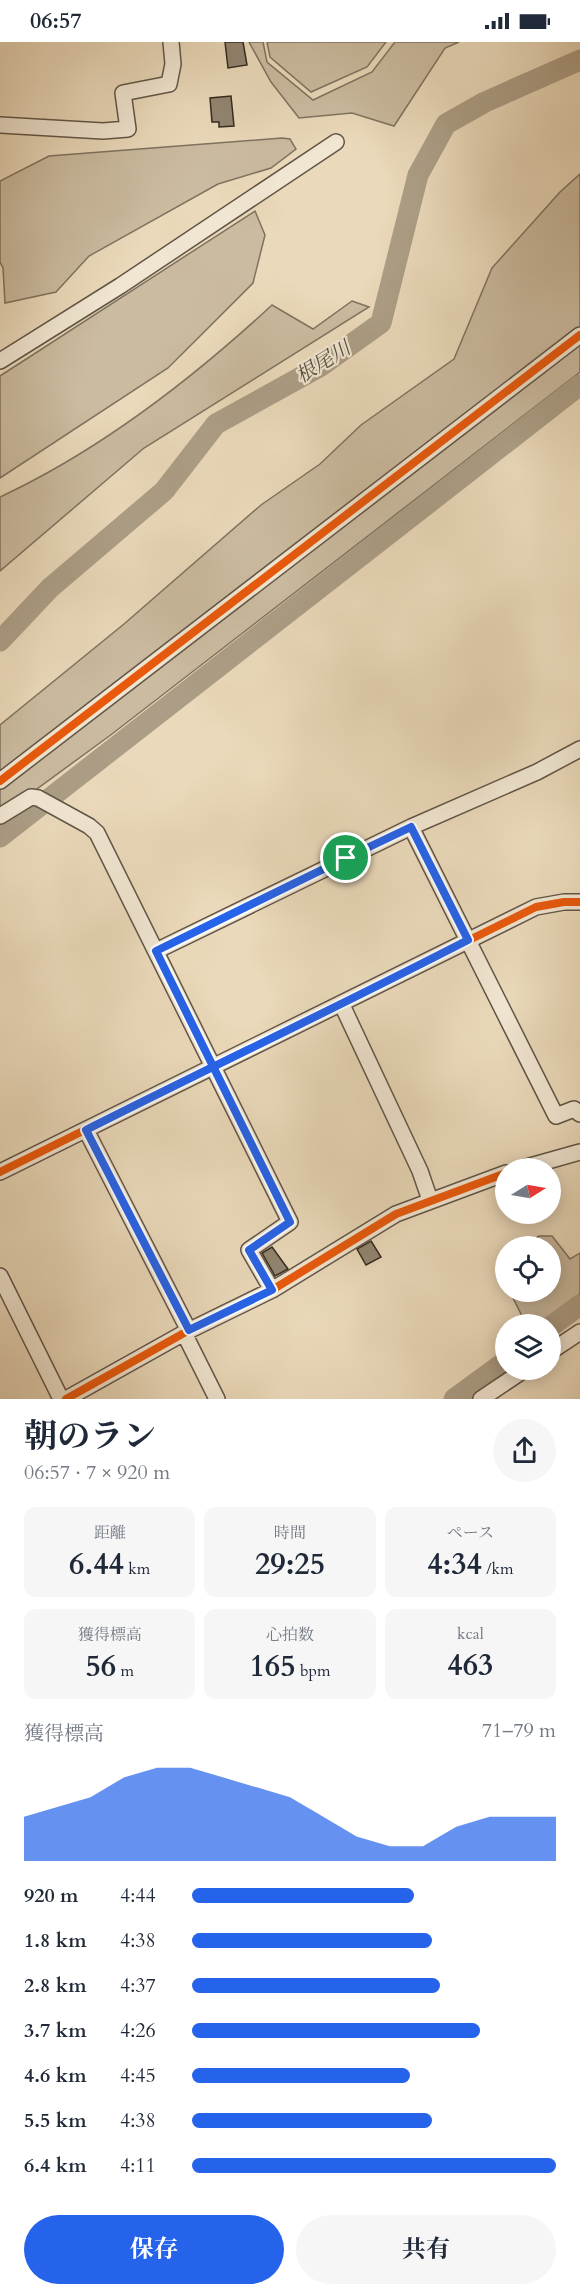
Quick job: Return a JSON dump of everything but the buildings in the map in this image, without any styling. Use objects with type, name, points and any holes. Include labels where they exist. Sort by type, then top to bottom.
[{"type":"street","points":[[0,125],[92,130],[128,129],[123,93],[169,84],[173,64],[171,42]]},
{"type":"street","points":[[0,361],[120,286],[336,141]]},
{"type":"street","points":[[0,781],[580,335]]},
{"type":"street","points":[[156,951],[411,827],[537,772],[580,748]]},
{"type":"street","points":[[0,816],[31,797],[38,798],[57,807],[97,833],[290,1222],[249,1250],[272,1290]]},
{"type":"street","points":[[411,827],[556,1116],[574,1109],[580,1114]]},
{"type":"street","points":[[0,1172],[214,1065],[342,1005],[536,907],[564,902],[580,903]]},
{"type":"street","points":[[342,1005],[420,1171],[430,1200]]},
{"type":"street","points":[[86,1130],[187,1332],[217,1399]]},
{"type":"street","points":[[559,1158],[580,1152]]},
{"type":"street","points":[[66,1399],[187,1332],[272,1290],[396,1214],[495,1177]]},
{"type":"street","points":[[0,1276],[60,1399]]},
{"type":"street","points":[[561,1345],[580,1332]]},
{"type":"street","points":[[481,1399],[509,1380]]},
{"type":"shaded area","points":[[249,42],[263,42],[267,62],[313,100],[372,72],[395,42],[459,42],[445,48],[394,126],[352,113],[299,118],[271,82]]},
{"type":"shaded area","points":[[267,42],[386,42],[367,67],[311,92],[270,57]]},
{"type":"shaded area","points":[[290,139],[296,149],[271,168],[218,184],[89,256],[56,292],[5,303],[3,268],[0,262],[0,181],[49,156]]},
{"type":"shaded area","points":[[580,174],[580,372],[112,734],[0,816],[0,725],[124,624],[261,505],[320,464],[361,425],[454,359],[492,268],[560,192]]},
{"type":"shaded area","points":[[255,211],[265,235],[253,283],[168,368],[0,478],[0,376]]},
{"type":"shaded area","points":[[352,301],[369,307],[144,448],[0,571],[0,497],[74,458],[144,412],[210,360],[272,305],[313,329]]},
{"type":"shaded area","points":[[561,1248],[570,1259],[580,1253],[580,1294],[553,1314],[521,1314],[515,1302],[561,1302]]},
{"type":"waterway","name":"根尾川","points":[[0,641],[50,588],[164,491],[216,424],[321,366],[381,323],[418,175],[446,124],[485,102],[580,60]]},
{"type":"waterway","points":[[0,837],[580,385]]},
{"type":"waterway","points":[[561,1319],[580,1305]]},
{"type":"waterway","points":[[454,1399],[495,1369]]},
{"type":"cycle path","points":[[0,781],[580,335]]},
{"type":"cycle path","points":[[0,1172],[536,907],[564,902],[580,902]]},
{"type":"cycle path","points":[[66,1399],[184,1333],[272,1290],[396,1214],[495,1177]]},
{"type":"route","points":[[346,858],[156,951],[214,1065],[290,1222],[249,1250],[272,1290],[189,1330],[86,1130],[214,1065],[342,1005],[468,940],[411,827],[346,858]]}]
